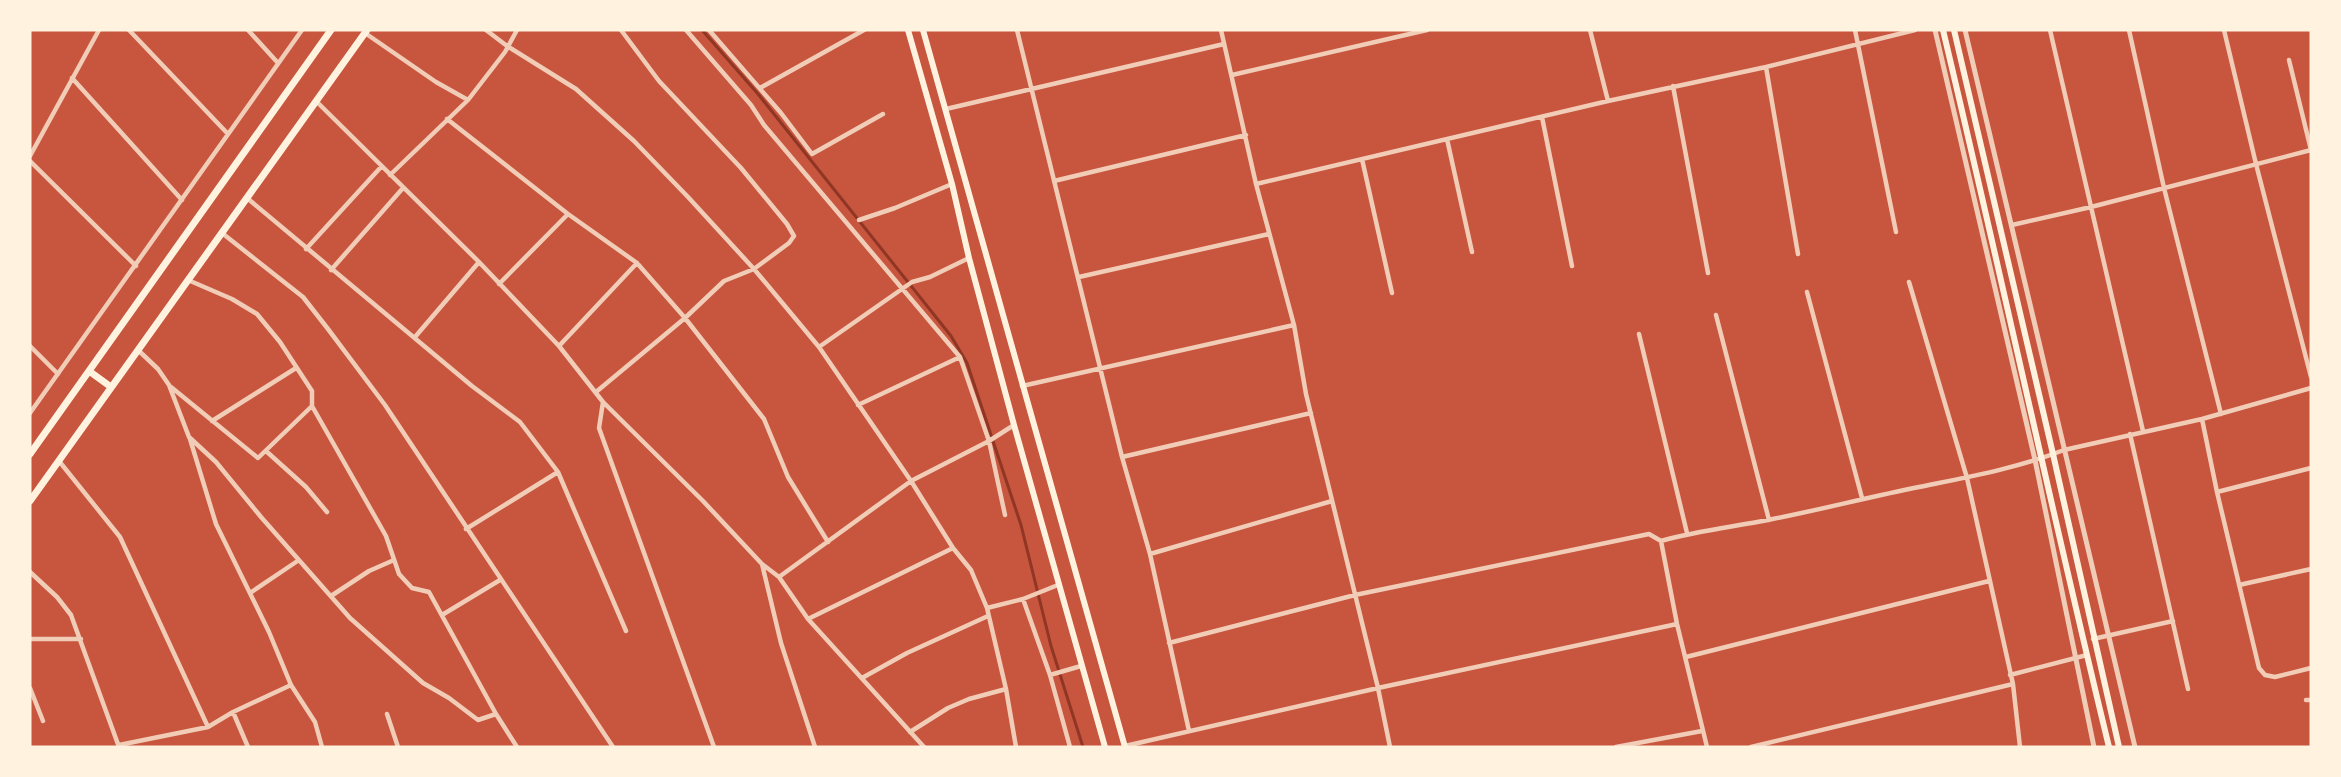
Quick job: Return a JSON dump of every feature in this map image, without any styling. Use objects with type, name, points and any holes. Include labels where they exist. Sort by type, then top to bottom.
[{"type":"main road","points":[[30,454],[331,30]]},
{"type":"main road","points":[[908,30],[952,184],[969,258],[1014,425],[1105,747]]},
{"type":"main road","points":[[923,30],[997,289],[1048,480],[1065,531],[1125,746]]},
{"type":"main road","points":[[1943,30],[1992,237],[2038,459],[2109,747]]},
{"type":"main road","points":[[1954,30],[2054,454],[2093,639],[2119,747]]},
{"type":"main road","points":[[30,501],[366,32]]},
{"type":"main road","points":[[89,371],[111,387]]},
{"type":"street","points":[[30,156],[99,30]]},
{"type":"street","points":[[129,30],[228,134]]},
{"type":"street","points":[[248,30],[278,63]]},
{"type":"street","points":[[30,413],[302,30]]},
{"type":"street","points":[[486,30],[507,46],[576,89],[625,134],[688,197],[754,269],[819,347],[911,481],[953,548],[971,570],[987,608],[1006,689],[1016,747]]},
{"type":"street","points":[[390,175],[468,100],[505,52],[517,30]]},
{"type":"street","points":[[596,392],[685,318],[724,281],[754,269],[789,243],[794,236],[741,168],[659,81],[621,30]]},
{"type":"street","points":[[686,30],[960,357],[989,441],[1005,515]]},
{"type":"street","points":[[709,30],[760,88],[812,154],[883,114]]},
{"type":"street","points":[[760,88],[864,30]]},
{"type":"street","points":[[1017,30],[1122,457],[1150,554],[1189,731]]},
{"type":"street","points":[[1221,30],[1256,184],[1294,325],[1311,413],[1378,688],[1390,747]]},
{"type":"street","points":[[1232,75],[1427,30]]},
{"type":"street","points":[[1590,30],[1608,101]]},
{"type":"street","points":[[1855,30],[1896,232]]},
{"type":"street","points":[[1256,184],[1673,86],[1766,67],[1915,30]]},
{"type":"street","points":[[1935,30],[2038,459],[2094,747]]},
{"type":"street","points":[[1965,30],[2135,747]]},
{"type":"street","points":[[2050,30],[2143,431]]},
{"type":"street","points":[[2129,30],[2164,188],[2221,414]]},
{"type":"street","points":[[2224,30],[2311,377]]},
{"type":"street","points":[[366,32],[436,82],[468,100]]},
{"type":"street","points":[[946,109],[1224,44]]},
{"type":"street","points":[[2012,225],[2311,150],[2289,60]]},
{"type":"street","points":[[1766,67],[1798,254]]},
{"type":"street","points":[[72,78],[182,200]]},
{"type":"street","points":[[1673,86],[1708,273]]},
{"type":"street","points":[[316,101],[479,262],[559,346],[603,402],[703,501],[762,564],[779,577],[808,619],[924,747]]},
{"type":"street","points":[[1542,117],[1572,266]]},
{"type":"street","points":[[447,119],[568,214],[637,263],[685,318],[764,419],[788,477],[828,542]]},
{"type":"street","points":[[1054,181],[1246,135]]},
{"type":"street","points":[[1447,139],[1472,252]]},
{"type":"street","points":[[1362,159],[1392,293]]},
{"type":"street","points":[[30,161],[136,266]]},
{"type":"street","points":[[306,249],[381,167]]},
{"type":"street","points":[[859,220],[895,208],[952,184]]},
{"type":"street","points":[[332,270],[403,188]]},
{"type":"street","points":[[247,198],[472,386],[520,422],[558,472],[626,631]]},
{"type":"street","points":[[499,284],[568,214]]},
{"type":"street","points":[[222,233],[303,297],[385,405],[613,747]]},
{"type":"street","points":[[1079,277],[1269,234]]},
{"type":"street","points":[[819,347],[912,282],[930,277],[969,258]]},
{"type":"street","points":[[415,337],[479,262]]},
{"type":"street","points":[[559,346],[637,263]]},
{"type":"street","points":[[188,280],[232,299],[257,314],[296,368],[312,392],[312,406],[386,536],[399,574],[412,588],[429,592],[496,714],[517,747]]},
{"type":"street","points":[[1908,282],[1967,477],[2013,684],[2020,747]]},
{"type":"street","points":[[1807,292],[1862,498]]},
{"type":"street","points":[[1716,315],[1769,520]]},
{"type":"street","points":[[1022,386],[1294,325]]},
{"type":"street","points":[[1639,334],[1687,533]]},
{"type":"street","points":[[30,346],[58,374]]},
{"type":"street","points":[[138,350],[158,369],[169,385],[189,437],[216,524],[269,632],[291,685],[315,722],[322,747]]},
{"type":"street","points":[[858,405],[960,357]]},
{"type":"street","points":[[212,421],[296,368]]},
{"type":"street","points":[[169,385],[258,458],[312,406]]},
{"type":"street","points":[[1169,643],[1355,595],[1649,534],[1661,540],[1687,533],[1769,520],[1967,477],[2064,450],[2202,419],[2311,388]]},
{"type":"street","points":[[603,402],[598,428],[714,747]]},
{"type":"street","points":[[1122,457],[1311,413]]},
{"type":"street","points":[[2202,419],[2259,668],[2265,675],[2275,677],[2311,668]]},
{"type":"street","points":[[779,577],[911,481],[989,441],[1014,425]]},
{"type":"street","points":[[2130,434],[2188,689]]},
{"type":"street","points":[[189,437],[216,462],[350,618],[423,683],[449,698],[478,720],[496,714]]},
{"type":"street","points":[[266,451],[306,487],[327,513]]},
{"type":"street","points":[[59,461],[120,537],[208,727]]},
{"type":"street","points":[[2217,492],[2311,468]]},
{"type":"street","points":[[466,529],[558,472]]},
{"type":"street","points":[[1150,554],[1332,501]]},
{"type":"street","points":[[1661,540],[1677,624],[1707,747]]},
{"type":"street","points":[[808,619],[953,548]]},
{"type":"street","points":[[250,593],[299,560]]},
{"type":"street","points":[[331,596],[369,571],[394,560]]},
{"type":"street","points":[[762,564],[781,643],[815,747]]},
{"type":"street","points":[[2239,585],[2311,569]]},
{"type":"street","points":[[30,572],[57,597],[71,615],[119,746],[208,727],[233,712],[291,685]]},
{"type":"street","points":[[442,615],[500,580]]},
{"type":"street","points":[[1686,657],[1989,581]]},
{"type":"street","points":[[987,608],[1023,599],[1059,585]]},
{"type":"street","points":[[1023,599],[1050,675],[1070,747]]},
{"type":"street","points":[[862,678],[907,653],[988,616]]},
{"type":"street","points":[[2093,639],[2173,621]]},
{"type":"street","points":[[1125,746],[1378,688],[1677,624]]},
{"type":"street","points":[[30,639],[81,639]]},
{"type":"street","points":[[2010,675],[2087,655]]},
{"type":"street","points":[[1050,675],[1082,666]]},
{"type":"street","points":[[1752,747],[2013,684]]},
{"type":"street","points":[[30,688],[43,721]]},
{"type":"street","points":[[910,732],[948,708],[969,699],[1006,689]]},
{"type":"street","points":[[233,712],[248,747]]},
{"type":"street","points":[[387,714],[398,747]]},
{"type":"street","points":[[1616,747],[1702,731]]},
{"type":"waterway","points":[[702,30],[758,94],[951,336],[967,363],[1021,525],[1051,646],[1083,747]]}]
